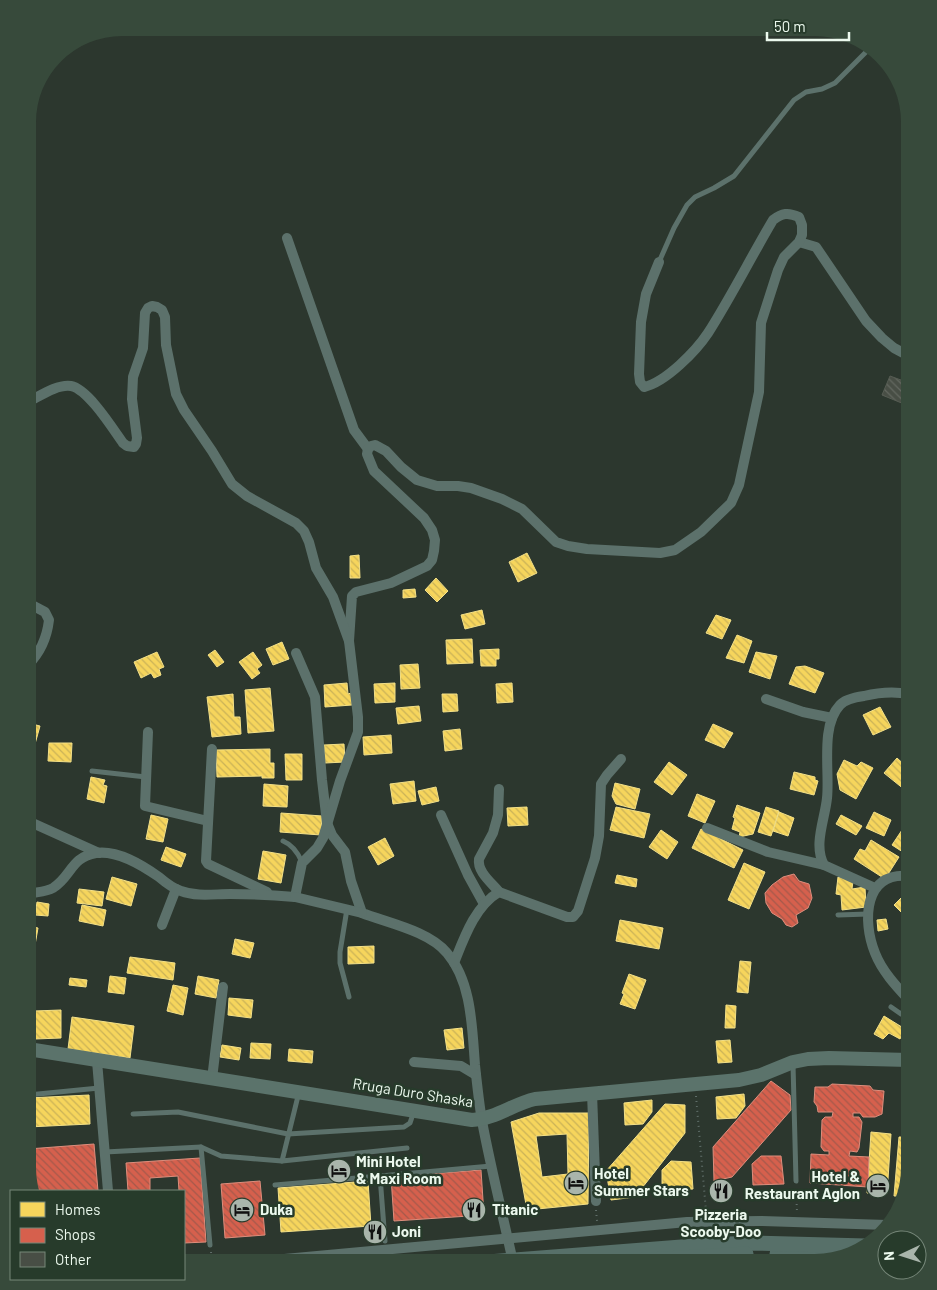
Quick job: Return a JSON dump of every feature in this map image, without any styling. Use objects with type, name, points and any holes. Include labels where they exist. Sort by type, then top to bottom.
[{"type":"main road","name":"Rruga Duro Shaska","points":[[36,1050],[472,1120],[482,1120],[523,1102],[592,1093],[739,1080],[761,1075],[793,1062],[829,1058],[901,1060]]},
{"type":"main road","points":[[598,1254],[752,1243],[850,1246]]},
{"type":"street","points":[[368,449],[370,446],[375,445],[380,447],[417,480],[437,486],[471,488],[502,499],[522,510],[556,542],[586,549],[631,553],[660,553],[675,550],[701,532],[719,516],[731,503],[739,485],[759,392],[761,322],[778,270],[784,257],[799,242],[802,234],[802,225],[799,217],[786,213],[779,215],[773,220],[707,334],[664,379],[644,387],[640,382],[639,374],[641,322],[646,294],[659,262]]},
{"type":"street","points":[[287,238],[354,430],[368,449],[369,462],[374,471],[424,518],[432,530],[435,540],[432,560],[427,566],[391,583],[356,592],[352,596],[349,641],[358,732],[327,823],[324,838],[302,863],[295,897]]},
{"type":"street","points":[[799,242],[816,247],[866,321],[882,338],[901,352]]},
{"type":"street","points":[[36,398],[65,386],[78,389],[97,409],[123,444],[134,447],[137,438],[132,399],[133,377],[144,348],[145,313],[148,308],[157,306],[162,310],[165,317],[166,345],[170,372],[176,394],[184,410],[232,484],[247,496],[296,523],[304,531],[316,568],[333,597],[349,641]]},
{"type":"street","points":[[36,607],[45,612],[49,620],[44,640],[36,656]]},
{"type":"street","points":[[296,653],[315,697],[327,823],[332,835],[344,852],[362,913]]},
{"type":"street","points":[[824,865],[819,857],[819,844],[828,796],[827,745],[832,718],[840,704],[853,698],[885,692],[901,693]]},
{"type":"street","points":[[766,699],[803,712],[832,718]]},
{"type":"street","points":[[148,732],[145,806],[208,821]]},
{"type":"street","points":[[212,749],[206,861],[208,864],[272,895]]},
{"type":"street","points":[[500,789],[498,814],[493,833],[479,859],[478,864],[481,870],[500,892],[567,917],[573,917],[582,902],[595,858],[599,836],[602,784],[621,759]]},
{"type":"street","points":[[441,815],[468,875],[484,904]]},
{"type":"street","points":[[36,825],[99,853],[125,858],[176,889],[192,894],[295,897],[362,913],[431,939],[446,951],[463,983],[468,1001],[482,1120],[511,1254]]},
{"type":"street","points":[[707,828],[768,852],[824,865],[875,888]]},
{"type":"street","points":[[36,892],[51,889],[57,885],[77,861],[86,855],[99,853]]},
{"type":"street","points":[[901,876],[892,876],[884,879],[875,888],[870,899],[868,914],[875,953],[895,985],[901,991]]},
{"type":"street","points":[[162,925],[176,889]]},
{"type":"street","points":[[454,963],[470,927],[484,904],[500,892]]},
{"type":"street","points":[[212,1079],[223,987]]},
{"type":"street","points":[[97,1061],[108,1190]]},
{"type":"street","points":[[414,1062],[462,1066],[476,1075]]},
{"type":"street","points":[[592,1093],[596,1201]]},
{"type":"street","points":[[340,1254],[706,1221],[878,1225]]},
{"type":"lane","points":[[659,262],[686,205],[695,197],[734,176],[794,100],[806,92],[822,89],[835,83],[865,53]]},
{"type":"lane","points":[[92,771],[146,777]]},
{"type":"lane","points":[[283,841],[294,848],[302,863]]},
{"type":"lane","points":[[347,910],[340,962],[349,997]]},
{"type":"lane","points":[[838,915],[868,914]]},
{"type":"lane","points":[[891,1007],[901,1014]]},
{"type":"lane","points":[[793,1062],[796,1181]]},
{"type":"lane","points":[[36,1094],[100,1088]]},
{"type":"lane","points":[[282,1161],[299,1092]]},
{"type":"lane","points":[[133,1114],[178,1112],[288,1134],[404,1127],[410,1123],[414,1110]]},
{"type":"lane","points":[[201,1147],[210,1245]]},
{"type":"lane","points":[[105,1152],[201,1147],[221,1156],[282,1161],[406,1148]]},
{"type":"lane","points":[[275,1185],[492,1166]]},
{"type":"lane","points":[[380,1176],[385,1242]]},
{"type":"path","points":[[694,1084],[706,1221]]},
{"type":"path","points":[[796,1181],[798,1222]]},
{"type":"path","points":[[596,1201],[597,1230]]},
{"type":"building: Homes","points":[[527,553],[537,573],[518,582],[509,562]]},
{"type":"building: Homes","points":[[359,555],[360,578],[350,578],[350,556]]},
{"type":"building: Homes","points":[[436,578],[448,591],[437,602],[425,590]]},
{"type":"building: Homes","points":[[415,589],[416,597],[403,598],[403,590]]},
{"type":"building: Homes","points":[[482,610],[485,624],[465,629],[461,615]]},
{"type":"building: Homes","points":[[716,615],[731,620],[722,639],[706,633]]},
{"type":"building: Homes","points":[[737,635],[752,641],[744,663],[726,658]]},
{"type":"building: Homes","points":[[472,639],[473,663],[447,664],[446,640]]},
{"type":"building: Homes","points":[[282,642],[289,659],[273,665],[266,649]]},
{"type":"building: Homes","points":[[499,649],[499,659],[496,659],[496,666],[481,666],[480,650]]},
{"type":"building: Homes","points":[[215,650],[224,662],[217,667],[208,655]]},
{"type":"building: Homes","points":[[157,652],[164,667],[159,669],[161,675],[154,678],[151,673],[141,678],[134,662]]},
{"type":"building: Homes","points":[[253,652],[262,665],[257,669],[260,673],[252,679],[239,662]]},
{"type":"building: Homes","points":[[756,652],[777,656],[770,679],[749,672]]},
{"type":"building: Homes","points":[[418,664],[420,688],[401,689],[400,665]]},
{"type":"building: Homes","points":[[805,666],[824,673],[815,693],[789,684],[796,667]]},
{"type":"building: Homes","points":[[347,683],[348,694],[351,693],[352,705],[325,707],[324,685]]},
{"type":"building: Homes","points":[[395,683],[395,702],[375,703],[374,684]]},
{"type":"building: Homes","points":[[512,683],[513,702],[497,703],[496,684]]},
{"type":"building: Homes","points":[[270,688],[274,731],[248,733],[245,690]]},
{"type":"building: Homes","points":[[233,694],[234,717],[240,717],[241,734],[212,737],[207,697]]},
{"type":"building: Homes","points":[[442,694],[457,694],[458,711],[443,712]]},
{"type":"building: Homes","points":[[419,706],[421,721],[398,724],[396,708]]},
{"type":"building: Homes","points":[[880,707],[891,727],[873,735],[863,715]]},
{"type":"building: Homes","points":[[713,724],[733,733],[724,748],[705,740]]},
{"type":"building: Homes","points":[[36,725],[40,726],[36,740]]},
{"type":"building: Homes","points":[[460,729],[462,749],[445,751],[443,731]]},
{"type":"building: Homes","points":[[391,735],[392,753],[364,755],[363,737]]},
{"type":"building: Homes","points":[[49,743],[72,743],[71,762],[48,761]]},
{"type":"building: Homes","points":[[344,744],[345,762],[325,763],[324,745]]},
{"type":"building: Homes","points":[[270,749],[270,763],[274,763],[274,778],[262,778],[262,776],[217,777],[216,750]]},
{"type":"building: Homes","points":[[285,754],[302,754],[302,780],[286,780]]},
{"type":"building: Homes","points":[[897,758],[901,762],[901,787],[884,773]]},
{"type":"building: Homes","points":[[844,760],[857,766],[861,762],[873,768],[856,799],[840,790],[837,774]]},
{"type":"building: Homes","points":[[669,762],[687,775],[672,795],[654,782]]},
{"type":"building: Homes","points":[[794,772],[815,777],[815,780],[818,781],[814,795],[790,789]]},
{"type":"building: Homes","points":[[91,777],[105,780],[103,785],[107,786],[104,803],[87,799]]},
{"type":"building: Homes","points":[[414,781],[416,801],[393,804],[390,784]]},
{"type":"building: Homes","points":[[615,783],[640,789],[635,809],[616,804],[612,796]]},
{"type":"building: Homes","points":[[264,784],[288,786],[287,807],[263,806]]},
{"type":"building: Homes","points":[[436,787],[439,801],[422,805],[418,791]]},
{"type":"building: Homes","points":[[697,794],[715,801],[705,823],[688,816]]},
{"type":"building: Homes","points":[[737,805],[760,813],[753,834],[739,837],[740,832],[732,829]]},
{"type":"building: Homes","points":[[527,807],[528,825],[508,826],[507,808]]},
{"type":"building: Homes","points":[[616,807],[650,814],[644,838],[610,830]]},
{"type":"building: Homes","points":[[766,807],[779,811],[771,836],[758,832]]},
{"type":"building: Homes","points":[[779,812],[794,818],[788,836],[773,831]]},
{"type":"building: Homes","points":[[874,812],[891,820],[884,836],[866,828]]},
{"type":"building: Homes","points":[[281,813],[322,816],[321,835],[280,832]]},
{"type":"building: Homes","points":[[151,815],[168,819],[163,842],[146,839]]},
{"type":"building: Homes","points":[[841,815],[862,826],[856,835],[836,824]]},
{"type":"building: Homes","points":[[701,829],[743,850],[734,868],[692,848]]},
{"type":"building: Homes","points":[[661,830],[678,842],[667,859],[649,847]]},
{"type":"building: Homes","points":[[901,832],[901,851],[892,845]]},
{"type":"building: Homes","points":[[385,838],[394,856],[378,865],[368,847]]},
{"type":"building: Homes","points":[[871,840],[899,857],[885,879],[854,859],[860,849],[865,851]]},
{"type":"building: Homes","points":[[166,847],[186,854],[181,867],[161,860]]},
{"type":"building: Homes","points":[[263,851],[286,855],[281,883],[258,879]]},
{"type":"building: Homes","points":[[744,863],[765,872],[749,909],[728,900]]},
{"type":"building: Homes","points":[[617,875],[637,879],[636,887],[615,883]]},
{"type":"building: Homes","points":[[112,877],[137,884],[131,906],[106,899]]},
{"type":"building: Homes","points":[[838,877],[853,881],[852,889],[865,887],[866,907],[842,910],[841,895],[836,894]]},
{"type":"building: Homes","points":[[79,889],[104,892],[102,906],[77,903]]},
{"type":"building: Homes","points":[[901,898],[901,912],[894,905]]},
{"type":"building: Homes","points":[[37,902],[49,904],[48,916],[36,915]]},
{"type":"building: Homes","points":[[82,905],[106,910],[103,926],[79,921]]},
{"type":"building: Homes","points":[[886,919],[888,929],[878,931],[877,920]]},
{"type":"building: Homes","points":[[620,920],[663,928],[659,949],[616,941]]},
{"type":"building: Homes","points":[[235,939],[254,943],[250,958],[232,954]]},
{"type":"building: Homes","points":[[374,946],[374,963],[348,964],[348,947]]},
{"type":"building: Homes","points":[[130,957],[175,963],[173,980],[127,973]]},
{"type":"building: Homes","points":[[740,961],[751,962],[748,993],[737,992]]},
{"type":"building: Homes","points":[[629,974],[646,980],[635,1009],[620,1004]]},
{"type":"building: Homes","points":[[110,976],[126,978],[124,994],[108,992]]},
{"type":"building: Homes","points":[[198,976],[219,980],[216,998],[195,994]]},
{"type":"building: Homes","points":[[70,978],[87,980],[86,987],[69,985]]},
{"type":"building: Homes","points":[[173,985],[188,988],[183,1015],[167,1011]]},
{"type":"building: Homes","points":[[229,998],[253,1000],[251,1018],[228,1015]]},
{"type":"building: Homes","points":[[726,1005],[736,1006],[735,1028],[725,1028]]},
{"type":"building: Homes","points":[[61,1010],[61,1038],[36,1039],[36,1011]]},
{"type":"building: Homes","points":[[884,1016],[901,1027],[900,1039],[889,1033],[883,1039],[874,1034]]},
{"type":"building: Homes","points":[[72,1017],[134,1026],[130,1058],[68,1049]]},
{"type":"building: Homes","points":[[462,1028],[464,1048],[447,1050],[444,1030]]},
{"type":"building: Homes","points":[[730,1040],[732,1062],[718,1063],[716,1041]]},
{"type":"building: Homes","points":[[251,1043],[271,1044],[270,1059],[250,1058]]},
{"type":"building: Homes","points":[[222,1045],[241,1048],[239,1060],[220,1057]]},
{"type":"building: Homes","points":[[289,1049],[313,1051],[312,1063],[288,1061]]},
{"type":"building: Homes","points":[[744,1094],[745,1106],[736,1118],[717,1119],[716,1097]]},
{"type":"building: Homes","points":[[89,1095],[90,1124],[36,1127],[36,1098]]},
{"type":"building: Homes","points":[[652,1100],[652,1112],[643,1124],[625,1125],[624,1103]]},
{"type":"building: Homes","points":[[665,1104],[685,1105],[685,1133],[635,1197],[611,1200],[606,1171]]},
{"type":"building: Homes","points":[[539,1113],[589,1113],[588,1204],[527,1210],[511,1122]],"holes":[[[567,1134],[568,1174],[542,1177],[536,1136]]]},
{"type":"building: Homes","points":[[871,1132],[891,1134],[887,1194],[867,1193]]},
{"type":"building: Homes","points":[[899,1137],[901,1137],[900,1179],[898,1190],[894,1196]]},
{"type":"building: Homes","points":[[671,1161],[691,1162],[693,1189],[662,1191],[662,1170]]},
{"type":"building: Homes","points":[[368,1181],[371,1226],[281,1232],[278,1188]]},
{"type":"building: Shops","points":[[794,874],[799,881],[809,884],[812,898],[808,908],[796,915],[798,923],[792,927],[786,925],[782,919],[772,913],[766,903],[765,893],[783,877]]},
{"type":"building: Shops","points":[[771,1081],[790,1095],[791,1110],[732,1177],[714,1181],[713,1147]]},
{"type":"building: Shops","points":[[832,1084],[870,1086],[873,1090],[884,1091],[882,1114],[875,1117],[863,1117],[860,1113],[853,1113],[853,1117],[859,1117],[862,1122],[859,1148],[857,1152],[850,1151],[849,1156],[869,1157],[868,1187],[810,1183],[811,1154],[829,1155],[829,1151],[824,1151],[821,1147],[822,1120],[825,1117],[832,1117],[833,1112],[818,1112],[814,1102],[815,1087],[828,1087]]},
{"type":"building: Shops","points":[[94,1144],[98,1190],[39,1190],[36,1148]]},
{"type":"building: Shops","points":[[761,1156],[781,1156],[784,1184],[753,1185],[752,1164]]},
{"type":"building: Shops","points":[[200,1158],[206,1242],[185,1243],[185,1190],[179,1190],[178,1176],[150,1178],[150,1190],[128,1190],[126,1163]]},
{"type":"building: Shops","points":[[481,1170],[484,1215],[394,1221],[391,1177]]},
{"type":"building: Shops","points":[[260,1181],[265,1235],[225,1238],[221,1184]]},
{"type":"building: Other","points":[[890,376],[901,380],[901,403],[882,395]]},
{"type":"place","name":"Mini Hotel & Maxi Room","points":[[339,1171]]},
{"type":"place","name":"Hotel Summer Stars","points":[[576,1183]]},
{"type":"place","name":"Hotel & Restaurant Aglon","points":[[878,1186]]},
{"type":"place","name":"Pizzeria Scooby-Doo","points":[[721,1191]]},
{"type":"place","name":"Duka","points":[[242,1210]]},
{"type":"place","name":"Titanic","points":[[474,1210]]},
{"type":"place","name":"Joni","points":[[375,1232]]}]
